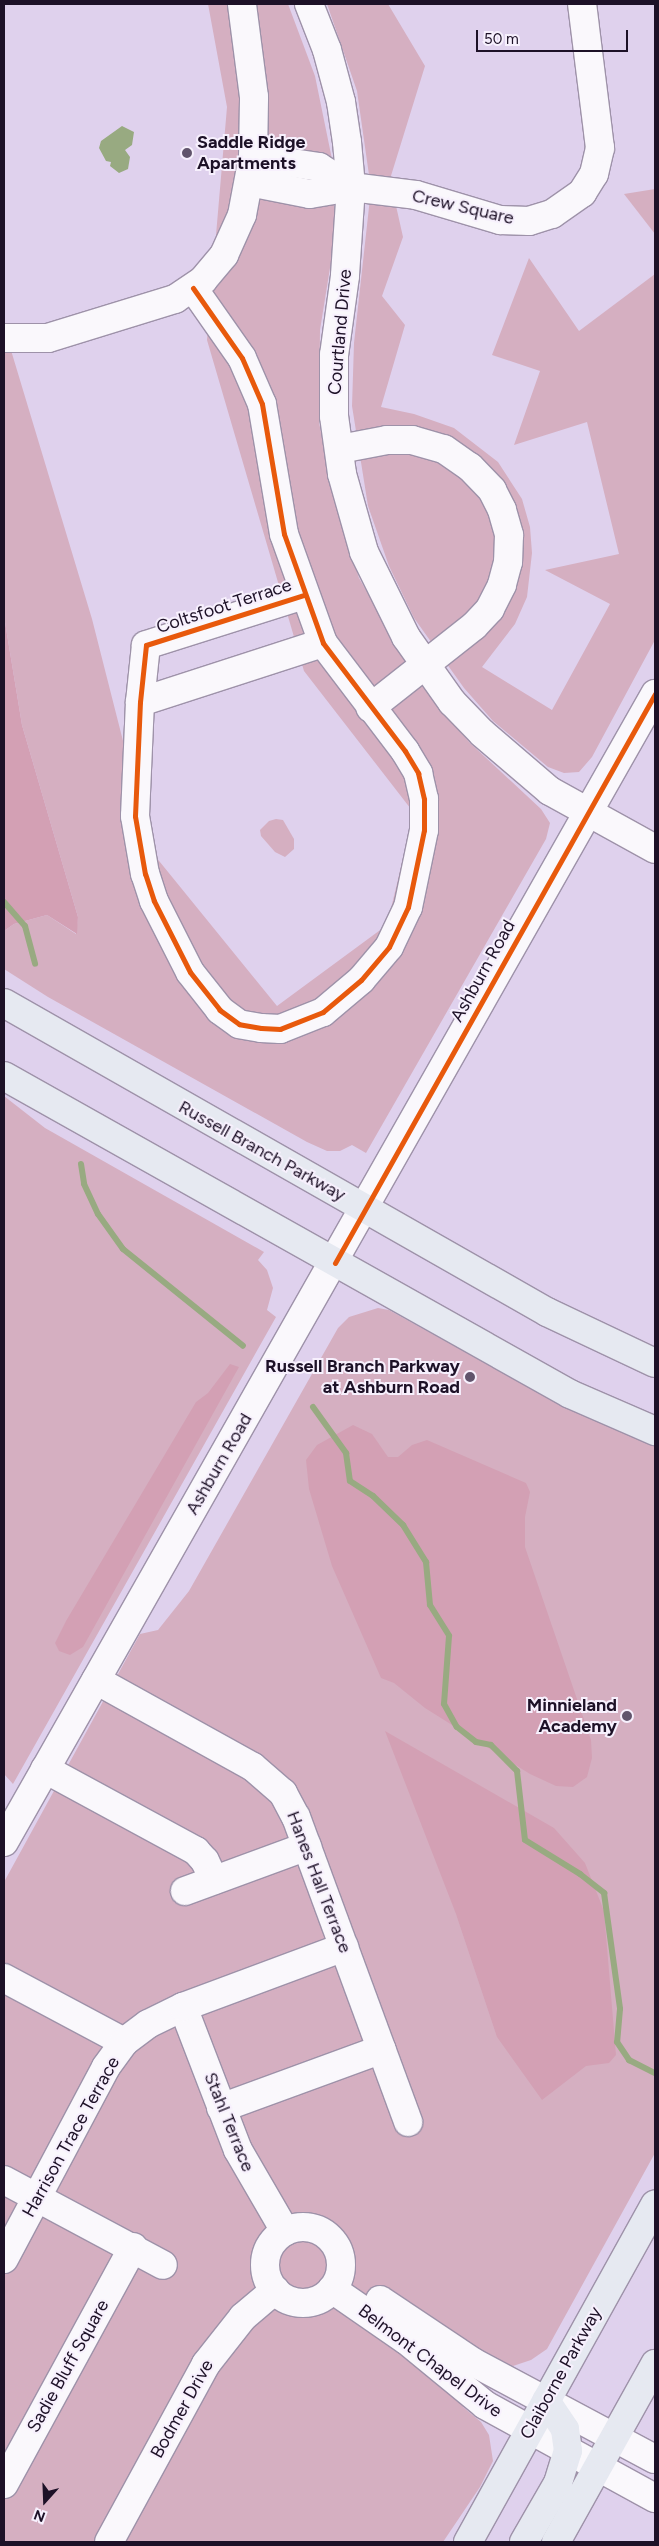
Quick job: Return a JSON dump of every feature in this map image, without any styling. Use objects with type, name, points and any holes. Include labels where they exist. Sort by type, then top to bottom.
[{"type":"main road","name":"Russell Branch Parkway","points":[[4,1003],[547,1312],[655,1363]]},
{"type":"main road","points":[[4,1076],[570,1394],[655,1431]]},
{"type":"main road","name":"Claiborne Parkway","points":[[468,2542],[655,2204]]},
{"type":"main road","points":[[556,2542],[655,2364]]},
{"type":"main road","points":[[524,2542],[558,2483],[568,2451],[565,2428],[546,2401]]},
{"type":"street","points":[[4,338],[48,338],[175,299],[193,288],[215,267],[231,242],[251,170],[254,97],[242,4]]},
{"type":"street","name":"Courtland Drive","points":[[309,4],[327,50],[341,102],[351,187],[345,276],[334,355],[334,416],[342,474],[364,552],[390,608],[425,665],[452,702],[509,760],[550,791],[655,849]]},
{"type":"street","name":"Crew Square","points":[[351,187],[416,195],[500,220],[529,221],[568,205],[582,193],[594,174],[600,148],[582,4]]},
{"type":"street","points":[[251,170],[319,167],[351,187]]},
{"type":"street","name":"Coltsfoot Terrace","points":[[193,288],[242,358],[262,404],[281,518],[304,595],[323,642],[418,773],[424,799],[424,830],[408,907],[389,947],[361,980],[323,1012],[280,1029],[239,1024],[220,1010],[190,972],[154,901],[145,874],[135,816],[140,702],[146,645],[304,595]]},
{"type":"street","points":[[340,449],[387,440],[430,443],[470,467],[492,490],[502,510],[509,535],[508,562],[502,585],[490,609],[474,626],[370,708]]},
{"type":"street","points":[[140,702],[323,642]]},
{"type":"street","name":"Ashburn Road","points":[[4,1842],[366,1209],[655,694]]},
{"type":"street","name":"Hanes Hall Terrace","points":[[96,1680],[264,1775],[290,1805],[307,1846],[408,2122]]},
{"type":"street","points":[[45,1769],[196,1851],[205,1861],[214,1880]]},
{"type":"street","points":[[185,1891],[307,1846]]},
{"type":"street","name":"Harrison Trace Terrace","points":[[4,2259],[106,2067],[124,2042],[148,2024],[184,2007],[344,1947]]},
{"type":"street","points":[[4,1978],[124,2042]]},
{"type":"street","name":"Stahl Terrace","points":[[184,2007],[221,2108],[253,2180],[285,2231]]},
{"type":"street","points":[[221,2108],[382,2049]]},
{"type":"street","points":[[4,2180],[133,2247],[163,2265]]},
{"type":"street","points":[[307,2227],[324,2233],[340,2255],[336,2281],[308,2302],[290,2300],[275,2290],[266,2274],[266,2256],[274,2240],[285,2231],[307,2227]]},
{"type":"street","name":"Sadie Bluff Square","points":[[4,2484],[133,2247]]},
{"type":"street","name":"Belmont Chapel Drive","points":[[336,2281],[473,2362],[616,2437],[655,2460]]},
{"type":"street","name":"Belmont Chapel Drive","points":[[336,2281],[485,2405],[655,2498]]},
{"type":"street","name":"Bodmer Drive","points":[[108,2542],[206,2364],[243,2317],[275,2290]]},
{"type":"shaded area","points":[[208,4],[288,4],[315,76],[334,169],[334,243],[320,330],[319,422],[334,501],[359,578],[409,665],[435,703],[470,743],[541,809],[550,823],[546,839],[366,1153],[352,1145],[340,1151],[327,1151],[307,1142],[48,997],[4,969],[4,931],[14,924],[47,915],[76,934],[78,917],[22,725],[4,616],[4,327],[92,619],[151,851],[277,1006],[387,925],[414,813],[304,671],[207,340],[227,107]]},
{"type":"shaded area","points":[[327,4],[388,4],[425,66],[390,179],[403,237],[382,296],[405,325],[381,407],[414,414],[454,428],[498,462],[522,499],[530,527],[532,553],[527,597],[515,624],[482,667],[552,710],[610,604],[545,570],[619,554],[587,422],[514,445],[540,371],[492,355],[529,258],[579,331],[655,274],[655,640],[592,757],[579,772],[564,773],[548,767],[493,721],[464,688],[414,618],[389,566],[368,506],[352,406],[354,343],[371,189],[357,91]]},
{"type":"shaded area","points":[[122,126],[134,132],[132,145],[125,150],[130,157],[128,169],[119,173],[110,166],[111,162],[106,161],[99,148],[101,141]]},
{"type":"shaded area","points":[[655,189],[655,234],[624,194]]},
{"type":"shaded area","points":[[4,616],[22,725],[78,917],[77,934],[47,915],[14,924],[4,931]]},
{"type":"shaded area","points":[[283,820],[294,839],[294,849],[285,857],[275,852],[261,836],[260,830],[269,821]]},
{"type":"shaded area","points":[[4,1096],[45,1128],[264,1252],[258,1260],[267,1270],[273,1288],[267,1310],[276,1317],[13,1784],[4,1774]]},
{"type":"shaded area","points":[[378,1308],[389,1310],[532,1389],[655,1445],[655,2153],[547,2349],[531,2360],[513,2366],[485,2361],[463,2407],[481,2422],[489,2435],[493,2461],[480,2487],[443,2542],[4,2542],[4,1882],[140,1634],[158,1630],[189,1591],[338,1328],[349,1317]]},
{"type":"shaded area","points":[[230,1364],[239,1367],[83,1647],[70,1655],[59,1651],[55,1643],[66,1621],[196,1402],[208,1393]]},
{"type":"shaded area","points":[[353,1425],[372,1434],[388,1457],[398,1457],[412,1445],[427,1440],[526,1483],[530,1492],[525,1517],[525,1547],[591,1740],[592,1758],[587,1777],[573,1787],[556,1786],[530,1774],[425,1708],[394,1683],[381,1678],[332,1566],[309,1489],[306,1460],[317,1445]]},
{"type":"shaded area","points":[[385,1731],[554,1828],[585,1863],[604,1911],[616,2055],[609,2063],[586,2066],[542,2100],[497,2037],[456,1914]]},
{"type":"waterway","points":[[4,902],[25,926],[35,964]]},
{"type":"waterway","points":[[81,1164],[84,1184],[98,1214],[123,1249],[243,1346]]},
{"type":"waterway","points":[[313,1407],[346,1453],[350,1481],[373,1496],[403,1525],[426,1562],[430,1605],[449,1636],[444,1704],[457,1727],[476,1742],[491,1745],[517,1771],[525,1840],[580,1874],[604,1893],[620,2009],[617,2042],[629,2060],[655,2073]]},
{"type":"cycle path","points":[[193,288],[242,358],[262,404],[284,534],[323,643],[405,751],[418,773],[424,799],[424,830],[408,907],[389,947],[361,980],[323,1012],[280,1029],[261,1028],[239,1024],[220,1010],[190,972],[154,901],[145,874],[135,816],[140,702],[146,645],[304,595]]},
{"type":"cycle path","points":[[335,1263],[655,694]]},
{"type":"place","name":"Saddle Ridge Apartments","points":[[187,153]]},
{"type":"place","name":"Russell Branch Parkway at Ashburn Road","points":[[470,1377]]},
{"type":"place","name":"Minnieland Academy","points":[[627,1716]]}]
